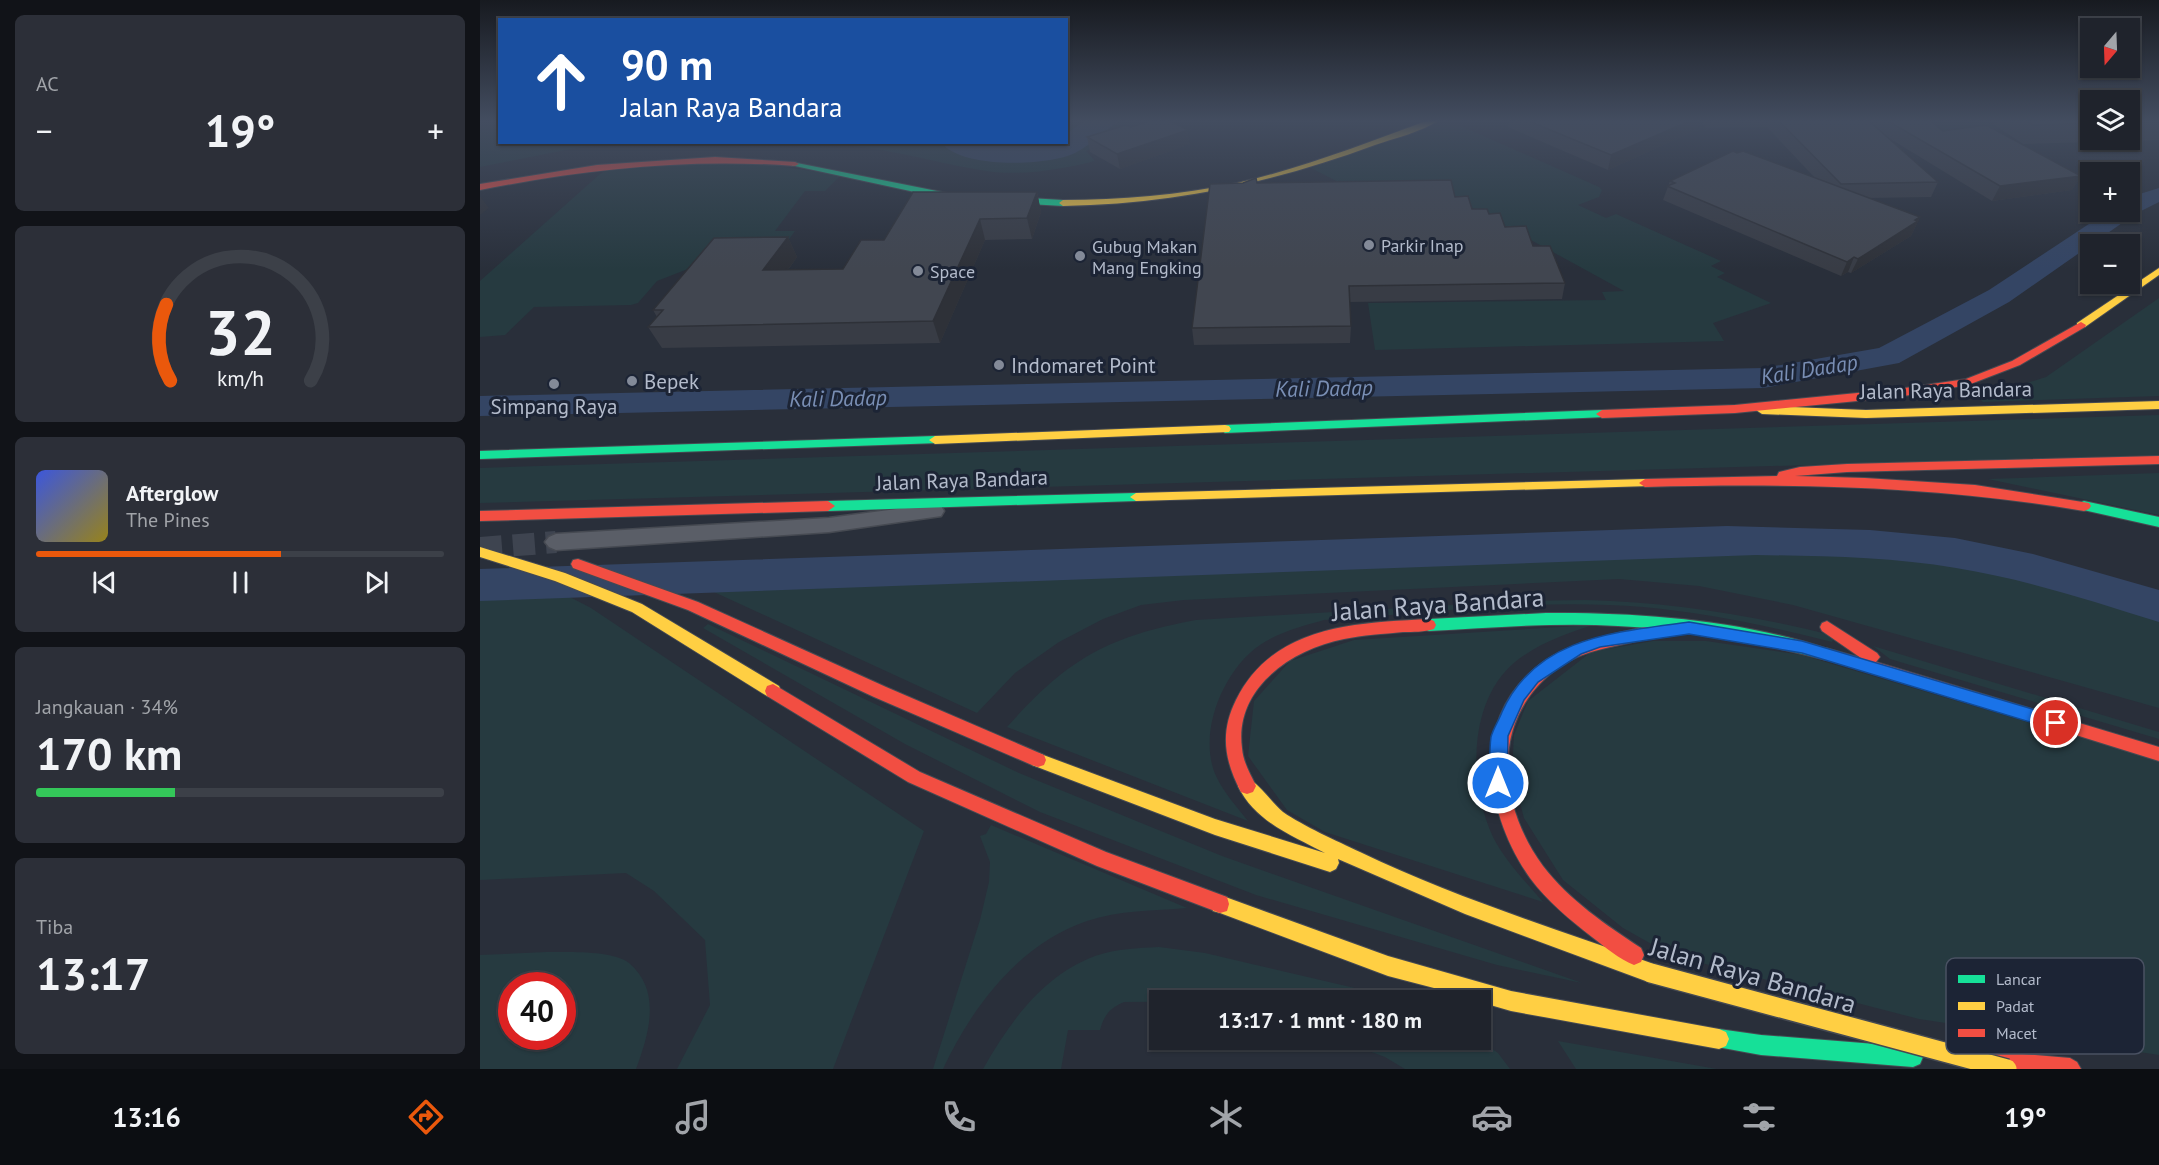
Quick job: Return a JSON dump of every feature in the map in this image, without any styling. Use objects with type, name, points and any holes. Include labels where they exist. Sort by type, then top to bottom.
[{"type":"street","points":[[480,175],[502,170]]},
{"type":"street","points":[[480,187],[567,170]]},
{"type":"street","points":[[832,170],[913,191],[969,199],[1081,201],[1150,198],[1205,192],[1260,180],[1289,170]]},
{"type":"street","name":"Jalan Raya Bandara","points":[[480,455],[996,438],[1735,409],[1935,389],[1968,382],[2016,363],[2066,335],[2159,271]]},
{"type":"street","name":"Jalan Raya Bandara","points":[[1735,409],[1866,414],[2159,405]]},
{"type":"street","name":"Jalan Raya Bandara","points":[[1768,479],[1800,471],[1847,468],[2159,460]]},
{"type":"street","name":"Jalan Raya Bandara","points":[[480,516],[1768,479],[1910,483],[1982,489],[2098,506],[2159,522]]},
{"type":"street","points":[[563,555],[829,525],[1027,499]]},
{"type":"street","points":[[480,550],[538,562],[593,588],[692,640],[803,712],[914,777],[1103,860],[1388,966],[1511,1001],[1670,1031],[1761,1045],[2070,1069]]},
{"type":"street","points":[[563,555],[714,616],[847,677],[1133,797],[1264,844],[1417,887]]},
{"type":"street","name":"Jalan Raya Bandara","points":[[2007,1069],[1966,1060],[1651,974],[1417,887],[1293,830],[1266,810],[1239,772],[1232,733],[1241,697],[1250,681],[1277,655],[1324,636],[1379,629],[1563,619],[1604,619],[1689,628],[1802,647],[2159,754]]},
{"type":"street","points":[[1827,627],[1900,675]]},
{"type":"street","points":[[1689,628],[1599,641],[1575,650],[1533,678],[1517,696],[1500,736],[1498,783],[1513,831],[1541,877],[1563,901],[1587,924],[1641,959],[1682,979],[1785,1016],[1919,1058]]},
{"type":"shaded area","points":[[607,170],[804,170],[841,175],[825,191],[805,191],[775,231],[795,231],[781,250],[734,251],[657,281],[638,303],[631,305],[534,307],[505,335],[480,337],[480,281]]},
{"type":"shaded area","points":[[979,170],[1054,170],[1023,173]]},
{"type":"shaded area","points":[[1315,170],[1560,170],[1602,190],[1599,197],[1578,205],[1606,218],[1616,214],[1721,261],[1711,266],[1725,273],[1717,277],[1771,303],[1713,323],[1724,341],[1375,350],[1368,303],[1606,300],[1602,292],[1624,291],[1449,195],[1352,189]]},
{"type":"shaded area","points":[[2159,298],[2159,396],[1983,402],[1979,398],[2046,377]]},
{"type":"shaded area","points":[[2159,415],[2159,455],[480,503],[480,468]]},
{"type":"shaded area","points":[[2159,473],[2159,515],[1988,479]]},
{"type":"shaded area","points":[[1729,544],[1871,548],[1956,557],[2033,574],[2159,611],[2159,708],[1793,605],[1699,586],[1619,579],[1184,600],[1141,605],[1103,619],[1059,642],[1015,673],[977,713],[690,581]]},
{"type":"shaded area","points":[[562,593],[591,608],[924,831],[833,1069],[677,1069],[710,1005],[705,940],[654,891],[626,873],[480,880],[480,596]]},
{"type":"shaded area","points":[[1520,601],[1618,601],[1711,611],[1835,636],[1832,642],[1714,616],[1643,607],[1564,604],[1444,610],[1324,620],[1300,627],[1267,640],[1247,656],[1225,686],[1217,704],[1210,741],[1211,759],[1216,776],[1248,821],[1007,727],[1050,684],[1091,654],[1137,634],[1196,620]]},
{"type":"shaded area","points":[[708,624],[1019,773],[1222,856],[1582,983],[1497,965],[1256,895],[1040,812],[905,744],[703,628]]},
{"type":"shaded area","points":[[1593,625],[1543,644],[1515,662],[1499,679],[1488,699],[1481,721],[1477,745],[1477,769],[1485,816],[1503,854],[1543,902],[1325,832],[1287,810],[1248,756],[1254,701],[1290,661],[1354,640]]},
{"type":"shaded area","points":[[1653,641],[1706,641],[1802,655],[2159,761],[2159,1055],[2144,1053],[2144,958],[1946,958],[1946,1023],[1919,1019],[1671,955],[1623,928],[1563,880],[1524,818],[1512,772],[1514,735],[1528,701],[1591,652]]},
{"type":"shaded area","points":[[1873,646],[2159,732],[2159,739],[1890,659]]},
{"type":"shaded area","points":[[991,825],[1187,908],[1099,917],[1062,931],[1040,945],[1000,980],[968,1023],[943,1069],[933,1069],[980,920],[989,882],[990,862],[980,836],[986,834]]},
{"type":"shaded area","points":[[1159,947],[1205,953],[1363,990],[1149,990],[1149,1002],[1124,1002],[1115,1007],[1103,1020],[1100,1030],[1068,1030],[1061,1069],[983,1069],[1004,1034],[1043,988],[1059,975],[1095,956],[1127,949]]},
{"type":"shaded area","points":[[547,952],[613,956],[629,963],[646,986],[650,1013],[645,1042],[636,1069],[480,1069],[480,955]]},
{"type":"shaded area","points":[[1558,1041],[1717,1069],[1576,1069]]},
{"type":"shaded area","points":[[1491,1048],[1498,1053],[1510,1069],[1405,1069],[1385,1057],[1366,1050]]},
{"type":"building","points":[[1693,170],[1794,170],[1920,217],[1915,220],[1918,221],[1858,259],[1854,257],[1847,262],[1667,186],[1675,183],[1670,181]]},
{"type":"building","points":[[1827,170],[1924,170],[1938,182],[1841,184]]},
{"type":"building","points":[[1972,170],[2070,170],[2080,176],[2000,186]]},
{"type":"building","name":"Parkir Inap","points":[[1256,178],[1257,183],[1451,180],[1455,197],[1468,196],[1472,209],[1487,209],[1489,214],[1500,213],[1505,227],[1526,226],[1533,246],[1550,246],[1565,283],[1349,286],[1351,326],[1192,328],[1210,184],[1243,183]]},
{"type":"building","name":"Space","points":[[913,192],[1037,192],[1027,218],[980,219],[933,321],[648,327],[663,310],[653,310],[714,238],[788,237],[763,270],[843,269],[861,240],[884,240]]},
{"type":"waterway","name":"Kali Dadap","points":[[2140,202],[2159,195]]},
{"type":"waterway","name":"Kali Dadap","points":[[480,406],[1763,378],[1888,356],[1999,296],[2109,222]]},
{"type":"waterway","name":"Kali Dadap","points":[[480,585],[1756,540],[1870,544],[1955,553],[2033,569],[2159,606]]},
{"type":"tunnel","points":[[480,548],[556,542]]},
{"type":"traffic: fast","points":[[823,170],[947,196],[1063,203]]},
{"type":"traffic: fast","points":[[1225,429],[1602,414]]},
{"type":"traffic: fast","points":[[480,455],[935,440]]},
{"type":"traffic: fast","points":[[828,506],[1136,497]]},
{"type":"traffic: fast","points":[[2084,506],[2159,522]]},
{"type":"traffic: fast","points":[[1429,625],[1566,619],[1646,622],[1737,634],[1826,654]]},
{"type":"traffic: fast","points":[[1719,1039],[1761,1045],[1913,1057]]},
{"type":"traffic: slow","points":[[1063,203],[1113,202],[1213,190],[1294,170]]},
{"type":"traffic: slow","points":[[2081,325],[2159,271]]},
{"type":"traffic: slow","points":[[1762,410],[1866,414],[2159,405]]},
{"type":"traffic: slow","points":[[935,440],[1225,429]]},
{"type":"traffic: slow","points":[[1136,497],[1645,483]]},
{"type":"traffic: slow","points":[[480,552],[560,577],[637,608],[773,691]]},
{"type":"traffic: slow","points":[[1038,760],[1215,827],[1330,863]]},
{"type":"traffic: slow","points":[[1247,786],[1261,804],[1279,819],[1355,859],[1465,905],[1651,973]]},
{"type":"traffic: slow","points":[[1220,904],[1388,966],[1511,1001],[1719,1039]]},
{"type":"traffic: slow","points":[[1651,973],[1946,1053]]},
{"type":"traffic: slow","points":[[1951,1054],[2007,1069]]},
{"type":"traffic: jam","points":[[480,187],[578,170]]},
{"type":"traffic: jam","points":[[1602,414],[1735,409],[1898,393],[1968,382],[2016,363],[2081,325]]},
{"type":"traffic: jam","points":[[1783,475],[1800,471],[1847,468],[2159,460]]},
{"type":"traffic: jam","points":[[1645,483],[1865,482],[1975,490],[2084,506]]},
{"type":"traffic: jam","points":[[480,516],[828,506]]},
{"type":"traffic: jam","points":[[578,564],[693,606],[880,692],[1038,760]]},
{"type":"traffic: jam","points":[[1247,786],[1235,759],[1233,731],[1238,712],[1251,685],[1269,664],[1291,649],[1317,639],[1372,629],[1429,625]]},
{"type":"traffic: jam","points":[[1827,627],[1872,657]]},
{"type":"traffic: jam","points":[[1634,955],[1582,917],[1558,896],[1537,872],[1519,845],[1507,815],[1500,785],[1499,755],[1505,725],[1517,699],[1538,675],[1576,652],[1605,642],[1645,633]]},
{"type":"traffic: jam","points":[[1826,654],[1954,690],[2159,754]]},
{"type":"traffic: jam","points":[[773,691],[914,777],[1103,860],[1220,904]]},
{"type":"traffic: jam","points":[[1987,1062],[2070,1069]]},
{"type":"place","name":"Parkir Inap","points":[[1369,245]]},
{"type":"place","name":"Gubug Makan Mang Engking","points":[[1080,256]]},
{"type":"place","name":"Space","points":[[918,271]]},
{"type":"place","name":"Indomaret Point","points":[[999,365]]},
{"type":"place","name":"Bepek","points":[[632,381]]},
{"type":"place","name":"Simpang Raya","points":[[554,384]]},
{"type":"route","points":[[1498,783],[1497,760],[1500,736],[1517,696],[1533,678],[1575,650],[1599,641],[1689,628],[1802,647],[2056,723]]}]
